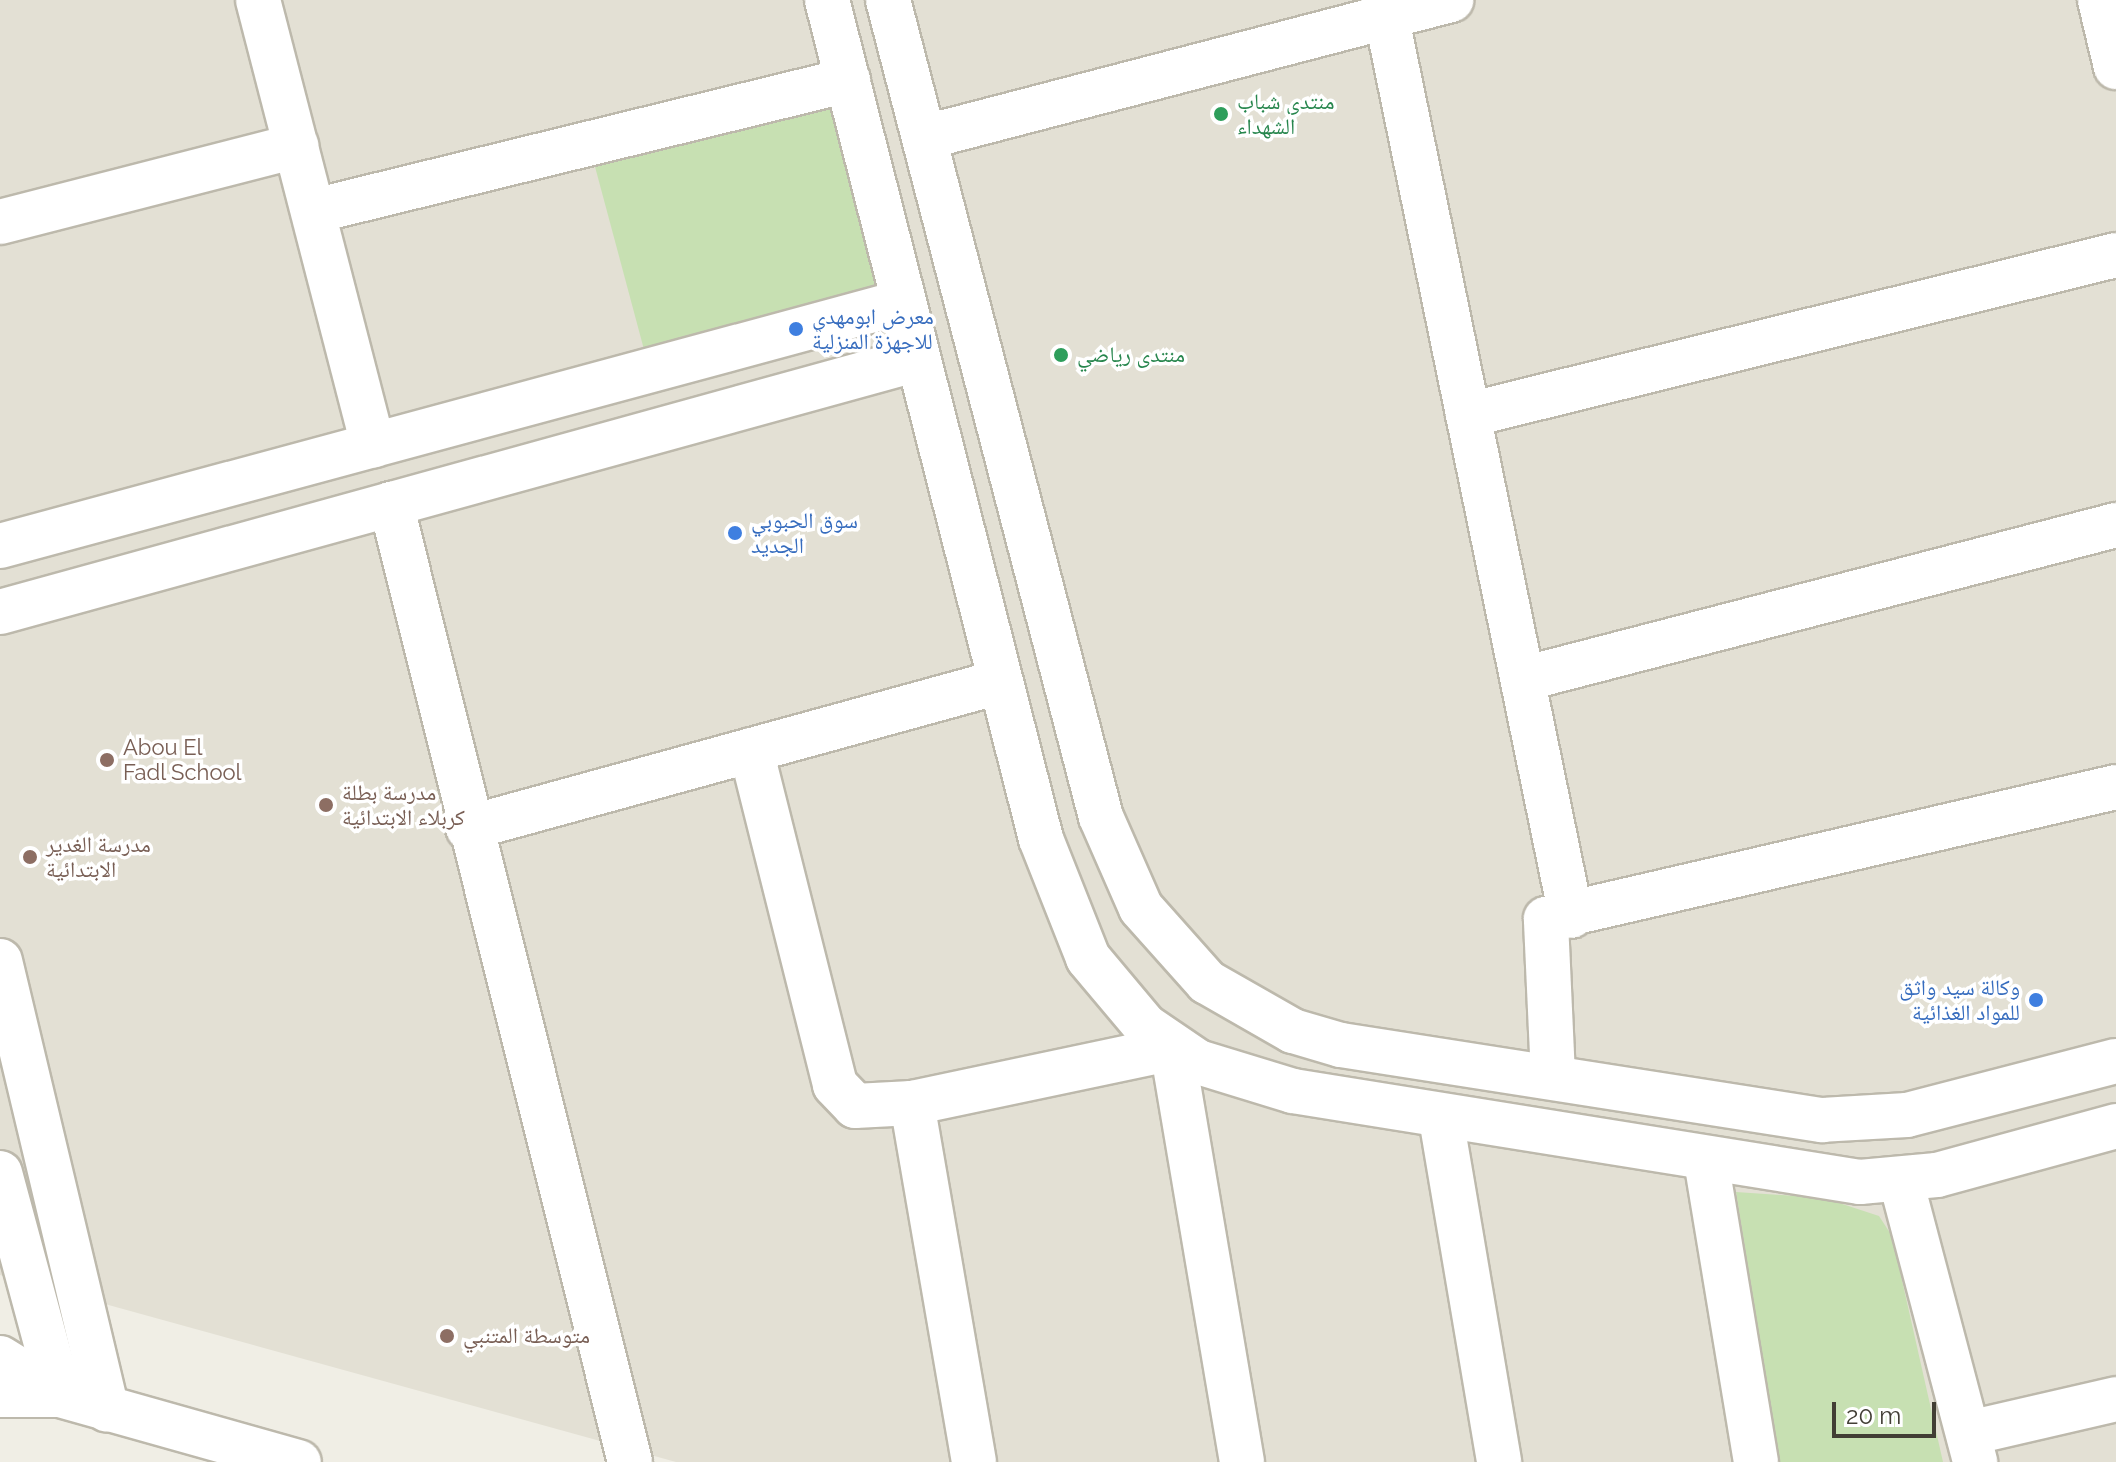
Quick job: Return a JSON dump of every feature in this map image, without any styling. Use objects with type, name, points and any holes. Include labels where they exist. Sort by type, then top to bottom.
[{"type":"street","points":[[258,0],[373,445]]},
{"type":"street","points":[[827,0],[1041,839],[1088,958],[1119,1000],[1172,1048],[1293,1091],[1441,1118],[1860,1182],[1901,1181],[2116,1126]]},
{"type":"street","points":[[888,0],[926,137],[1032,557],[1117,864],[1171,947],[1207,982],[1293,1031],[1553,1076],[1867,1122],[2116,1061]]},
{"type":"street","points":[[926,137],[1384,8],[1451,0]]},
{"type":"street","points":[[2100,0],[2116,67]]},
{"type":"street","points":[[1384,8],[1571,916]]},
{"type":"street","points":[[314,211],[848,80]]},
{"type":"street","points":[[0,222],[296,146]]},
{"type":"street","points":[[1468,415],[2116,255]]},
{"type":"street","points":[[0,546],[903,302]]},
{"type":"street","points":[[0,612],[918,359]]},
{"type":"street","points":[[391,504],[468,828],[630,1462]]},
{"type":"street","points":[[1523,679],[2116,525]]},
{"type":"street","points":[[970,570],[1032,557]]},
{"type":"street","points":[[468,828],[999,682]]},
{"type":"street","points":[[751,750],[835,1085],[869,1109],[912,1103],[1172,1048]]},
{"type":"street","points":[[1553,1076],[1546,919],[1571,916],[2116,787]]},
{"type":"street","points":[[0,961],[107,1409]]},
{"type":"street","points":[[1172,1048],[1242,1462]]},
{"type":"street","points":[[1599,1143],[1601,1083]]},
{"type":"street","points":[[912,1103],[974,1462]]},
{"type":"street","points":[[1441,1118],[1499,1462]]},
{"type":"street","points":[[1706,1160],[1756,1462]]},
{"type":"street","points":[[0,1173],[60,1395]]},
{"type":"street","points":[[1901,1181],[1972,1448],[2116,1399]]},
{"type":"street","points":[[0,1358],[60,1395],[299,1462]]},
{"type":"street","points":[[0,1395],[60,1395]]},
{"type":"shaded area","points":[[0,0],[2116,0],[2116,1462],[676,1462],[0,1275]]},
{"type":"green space","points":[[829,101],[878,285],[644,348],[594,164]]},
{"type":"green space","points":[[1736,1192],[1824,1198],[1879,1216],[1892,1236],[1943,1462],[1779,1462]]},
{"type":"place","name":"منتدى شباب الشهداء","points":[[1221,114]]},
{"type":"place","name":"معرض ابومهدي للاجهزة المنزلية","points":[[796,329]]},
{"type":"place","name":"منتدى رياضي","points":[[1061,355]]},
{"type":"place","name":"سوق الحبوبي الجديد","points":[[735,533]]},
{"type":"place","name":"Abou El Fadl School","points":[[107,760]]},
{"type":"place","name":"مدرسة بطلة كربلاء الابتدائية","points":[[326,805]]},
{"type":"place","name":"مدرسة الغدير الابتدائية","points":[[30,857]]},
{"type":"place","name":"وكالة سيد واثق للمواد الغذائية","points":[[2036,1000]]},
{"type":"place","name":"متوسطة المتنبي","points":[[447,1336]]}]
